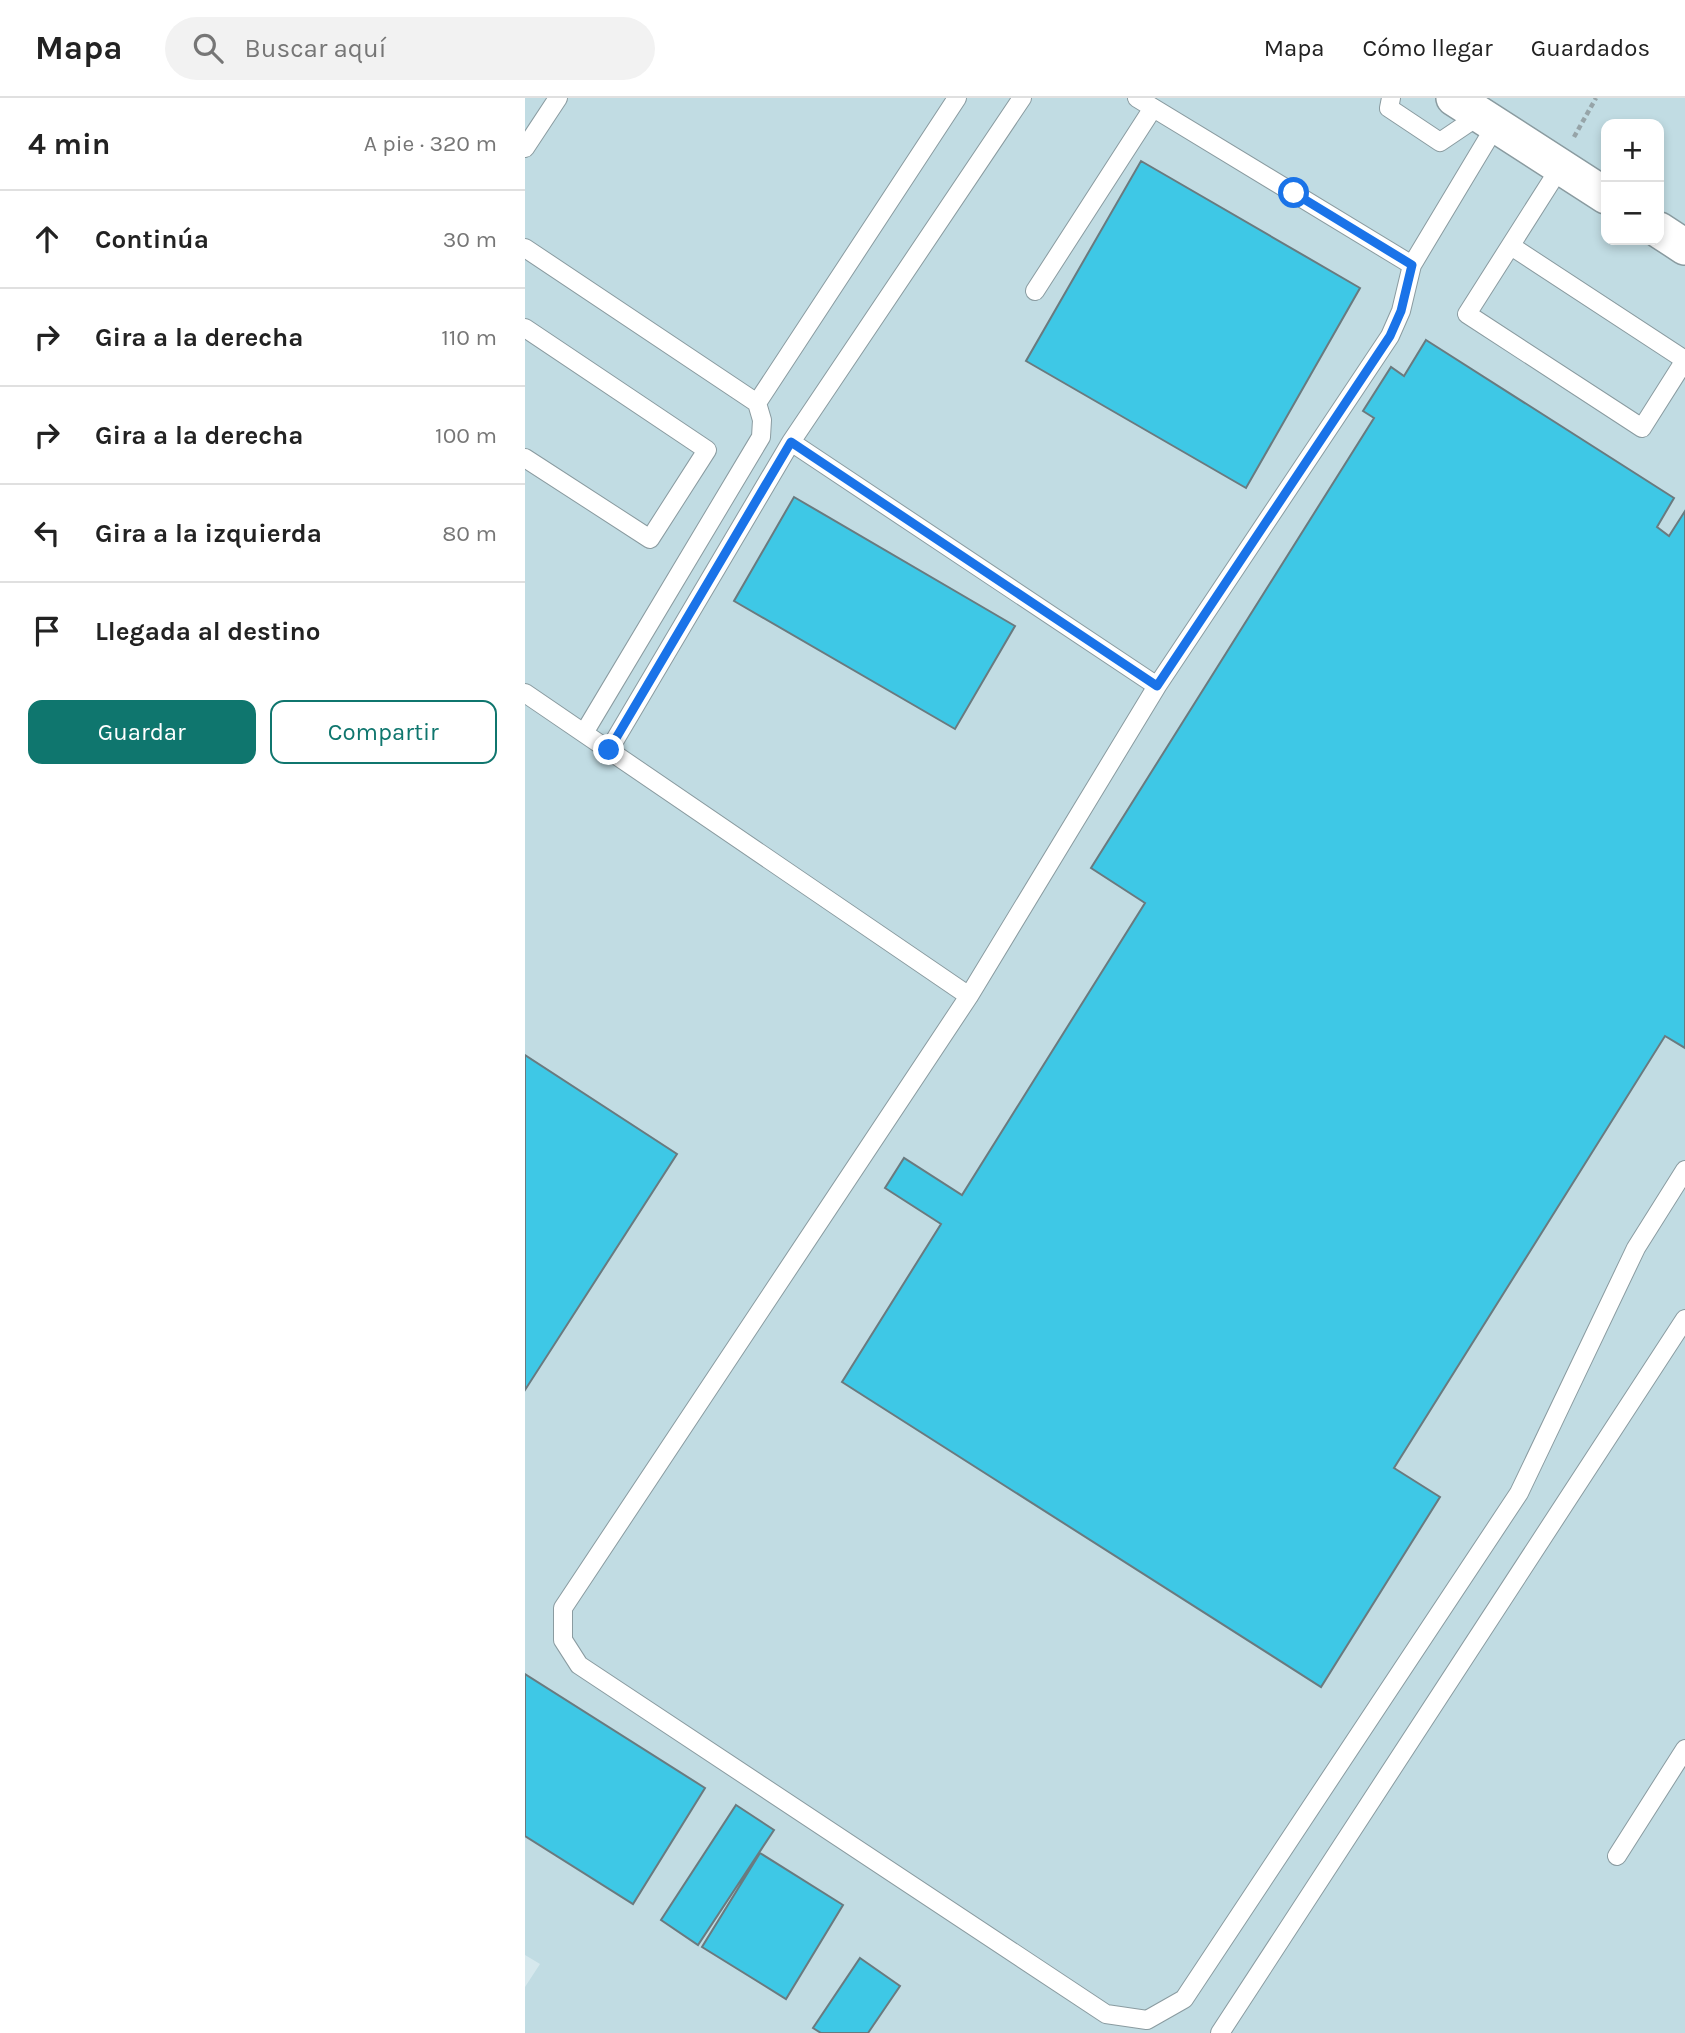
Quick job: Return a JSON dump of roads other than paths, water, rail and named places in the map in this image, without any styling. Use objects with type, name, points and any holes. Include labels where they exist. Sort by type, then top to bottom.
[{"type":"street","points":[[1477,113],[1601,193]]},
{"type":"street","points":[[1664,233],[1685,247]]},
{"type":"lane","points":[[525,148],[558,98]]},
{"type":"lane","points":[[757,403],[957,98]]},
{"type":"lane","points":[[609,750],[791,442],[1022,98]]},
{"type":"lane","points":[[1137,98],[1412,265]]},
{"type":"lane","points":[[1391,98],[1388,108],[1440,142],[1477,113]]},
{"type":"lane","points":[[1035,291],[1153,108]]},
{"type":"lane","points":[[1477,113],[1412,265],[1401,311],[1390,336],[1157,686],[969,996],[563,1608],[563,1640],[579,1665],[1106,2014],[1147,2020],[1184,1999],[1519,1493],[1636,1248],[1685,1170]]},
{"type":"lane","points":[[1511,246],[1685,360],[1642,428],[1467,314],[1561,166]]},
{"type":"lane","points":[[525,248],[757,403],[762,419],[761,437],[584,733]]},
{"type":"lane","points":[[525,328],[707,450],[650,539],[525,458]]},
{"type":"lane","points":[[791,442],[1157,686]]},
{"type":"lane","points":[[525,693],[969,996]]},
{"type":"lane","points":[[1220,2033],[1685,1319]]},
{"type":"lane","points":[[1618,1856],[1685,1749]]}]
